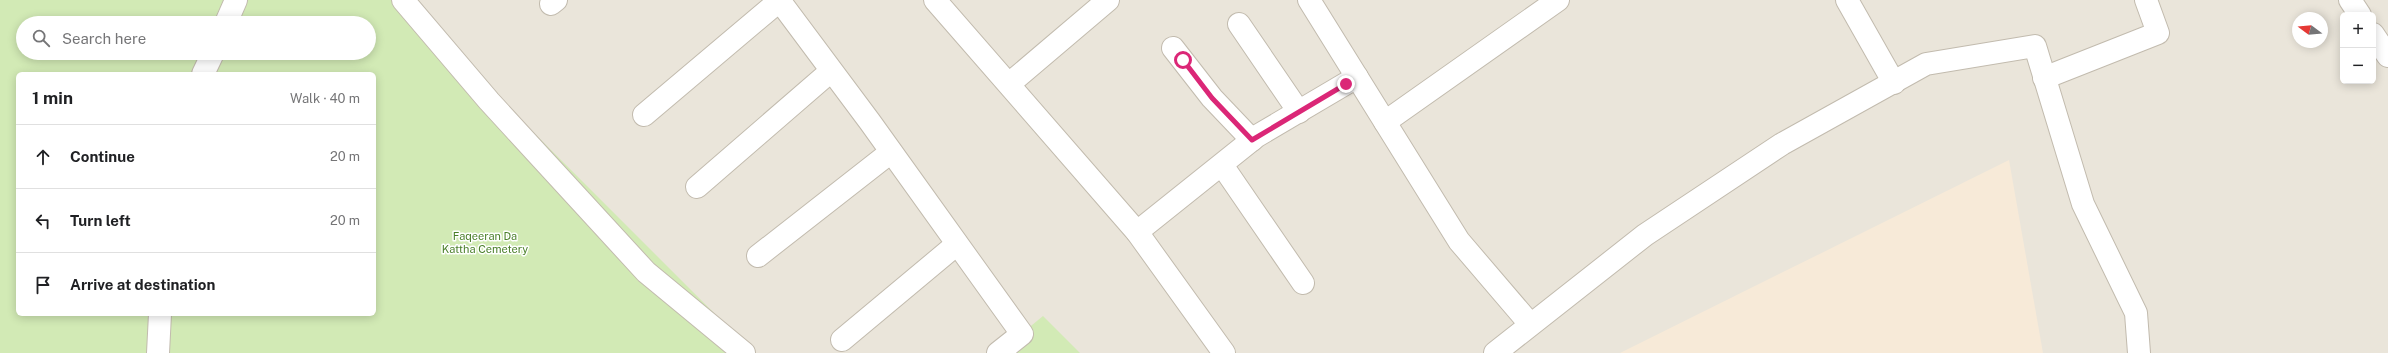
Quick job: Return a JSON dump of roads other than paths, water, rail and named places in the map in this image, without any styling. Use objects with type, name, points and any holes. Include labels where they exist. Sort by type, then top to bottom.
[{"type":"street","points":[[229,16],[236,0]]},
{"type":"street","points":[[403,0],[489,101],[646,272],[744,353]]},
{"type":"street","points":[[644,115],[779,0],[1022,334],[998,353]]},
{"type":"street","points":[[935,0],[1137,232],[1224,353]]},
{"type":"street","points":[[1009,84],[1108,0]]},
{"type":"street","points":[[1309,0],[1459,242],[1530,324]]},
{"type":"street","points":[[1385,122],[1558,0]]},
{"type":"street","points":[[1847,0],[1894,83]]},
{"type":"street","points":[[2044,78],[2158,33],[2146,0]]},
{"type":"street","points":[[2350,0],[2358,12]]},
{"type":"street","points":[[1239,24],[1299,112]]},
{"type":"street","points":[[2376,38],[2388,56]]},
{"type":"street","points":[[1495,353],[1645,235],[1782,144],[1926,64],[2034,46],[2083,204],[2136,313],[2139,353]]},
{"type":"street","points":[[1173,48],[1212,98],[1252,140]]},
{"type":"street","points":[[204,72],[210,60]]},
{"type":"street","points":[[697,187],[831,70]]},
{"type":"street","points":[[1137,232],[1252,140],[1358,78]]},
{"type":"street","points":[[758,256],[891,152]]},
{"type":"street","points":[[1222,165],[1303,283]]},
{"type":"street","points":[[842,340],[957,244]]},
{"type":"street","points":[[158,353],[160,316]]},
{"type":"park label","name":"Faqeeran Da Kattha Cemetery","points":[[485,242]]}]
